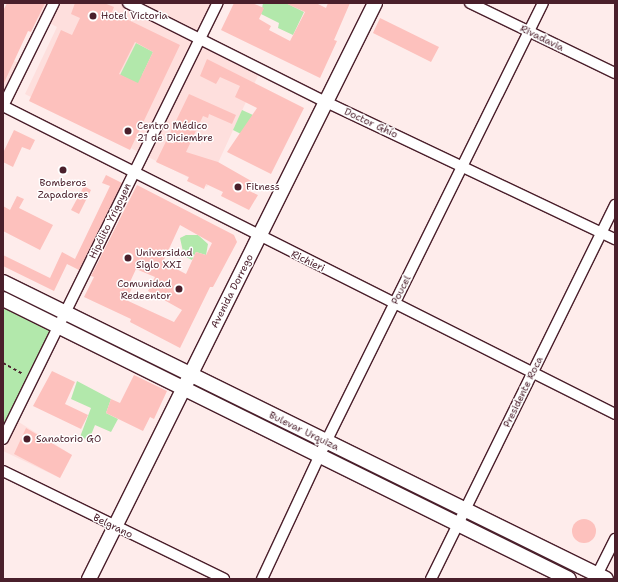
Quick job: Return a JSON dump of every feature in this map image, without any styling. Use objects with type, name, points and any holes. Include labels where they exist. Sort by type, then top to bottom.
[{"type":"main road","name":"Avenida Dorrego","points":[[89,579],[375,3]]},
{"type":"main road","name":"Bulevar Urquiza","points":[[3,282],[465,510],[599,578]]},
{"type":"main road","name":"Bulevar Urquiza","points":[[3,299],[569,579]]},
{"type":"street","points":[[3,106],[54,3]]},
{"type":"street","name":"Doctor Ghío","points":[[128,3],[326,102],[615,239]]},
{"type":"street","name":"Hipólito Yrigoyen","points":[[3,439],[218,3]]},
{"type":"street","name":"Rivadavia","points":[[470,3],[615,73]]},
{"type":"street","name":"Poucel","points":[[262,579],[326,441],[464,167],[543,3]]},
{"type":"street","name":"Richieri","points":[[3,106],[134,174],[615,414]]},
{"type":"street","name":"Presidente Roca","points":[[431,579],[615,205]]},
{"type":"street","name":"Belgrano","points":[[3,471],[224,579]]},
{"type":"street","points":[[599,578],[615,539]]},
{"type":"path","points":[[3,363],[23,374]]},
{"type":"path","points":[[20,381],[27,368]]},
{"type":"shaded area","points":[[11,3],[218,3],[200,38],[261,69],[207,187],[25,94],[57,27]]},
{"type":"shaded area","points":[[3,56],[19,63],[3,106]]},
{"type":"shaded area","name":"Sanatorio GO","points":[[17,421],[72,455],[60,478],[3,451]]},
{"type":"green space","points":[[263,3],[286,3],[304,12],[293,35],[278,28],[279,23],[261,14]]},
{"type":"green space","points":[[136,43],[153,52],[142,75],[142,86],[120,75]]},
{"type":"green space","points":[[242,110],[253,115],[257,142],[233,130]]},
{"type":"green space","points":[[186,235],[198,235],[208,244],[206,255],[196,252],[192,260],[184,256],[180,238]]},
{"type":"green space","points":[[3,299],[59,327],[3,439]]},
{"type":"green space","points":[[77,381],[111,399],[106,413],[118,419],[111,432],[95,425],[89,440],[80,437],[91,408],[71,399]]},
{"type":"building","points":[[7,3],[45,3],[31,32],[28,31],[3,85],[3,11]]},
{"type":"building","points":[[75,3],[104,3],[114,7],[112,12],[180,45],[130,150],[29,101],[61,30],[72,35],[80,18],[71,14]],"holes":[[[135,42],[153,52],[138,83],[119,74]]]},
{"type":"building","points":[[234,3],[252,3],[264,8],[259,19],[271,26],[269,30],[290,41],[305,12],[285,3],[316,3],[326,8],[328,3],[350,3],[334,40],[337,41],[320,78],[221,30]]},
{"type":"building","points":[[380,18],[439,47],[431,62],[373,33]]},
{"type":"building","points":[[207,59],[304,108],[271,174],[227,152],[257,108],[235,97],[240,86],[220,77],[216,84],[200,76]]},
{"type":"building","points":[[189,94],[236,115],[232,124],[209,114],[208,118],[203,116],[186,152],[218,162],[253,182],[249,191],[258,195],[249,210],[221,196],[223,192],[206,184],[204,189],[187,181],[189,177],[156,162]]},
{"type":"building","points":[[14,130],[35,140],[30,150],[22,147],[13,167],[3,162],[3,153]]},
{"type":"building","points":[[106,175],[122,183],[79,270],[67,264],[54,291],[3,266],[3,255],[50,278],[62,252],[75,259],[110,186],[102,183]]},
{"type":"building","points":[[137,185],[234,235],[237,242],[213,287],[210,287],[180,348],[130,322],[131,319],[84,297],[94,277],[91,276]],"holes":[[[180,225],[212,243],[206,255],[196,252],[186,274],[163,262]],[[136,269],[155,277],[148,291],[182,310],[174,322],[126,300],[134,284],[130,282]]]},
{"type":"building","points":[[84,186],[91,190],[79,214],[71,210]]},
{"type":"building","points":[[17,196],[24,199],[19,208],[53,225],[40,250],[3,231],[3,206],[10,210]]},
{"type":"building","points":[[52,371],[75,382],[65,404],[88,415],[81,429],[33,406]]},
{"type":"building","points":[[134,375],[167,391],[154,419],[150,417],[143,431],[106,413],[111,399],[120,403]]},
{"type":"building","name":"Sanatorio GO","points":[[26,428],[72,455],[60,478],[14,454]]},
{"type":"building","points":[[579,519],[589,519],[596,526],[596,536],[589,543],[579,543],[572,536],[572,526]]},
{"type":"place","name":"Hotel Victoria","points":[[93,16]]},
{"type":"place","name":"Centro Médico 21 de Diciembre","points":[[128,131]]},
{"type":"place","name":"Bomberos Zapadores","points":[[63,170]]},
{"type":"place","name":"Fitness","points":[[238,187]]},
{"type":"place","name":"Universidad Siglo XXI","points":[[128,258]]},
{"type":"place","name":"Comunidad Redeentor","points":[[179,289]]},
{"type":"place","name":"Sanatorio GO","points":[[27,439]]}]
